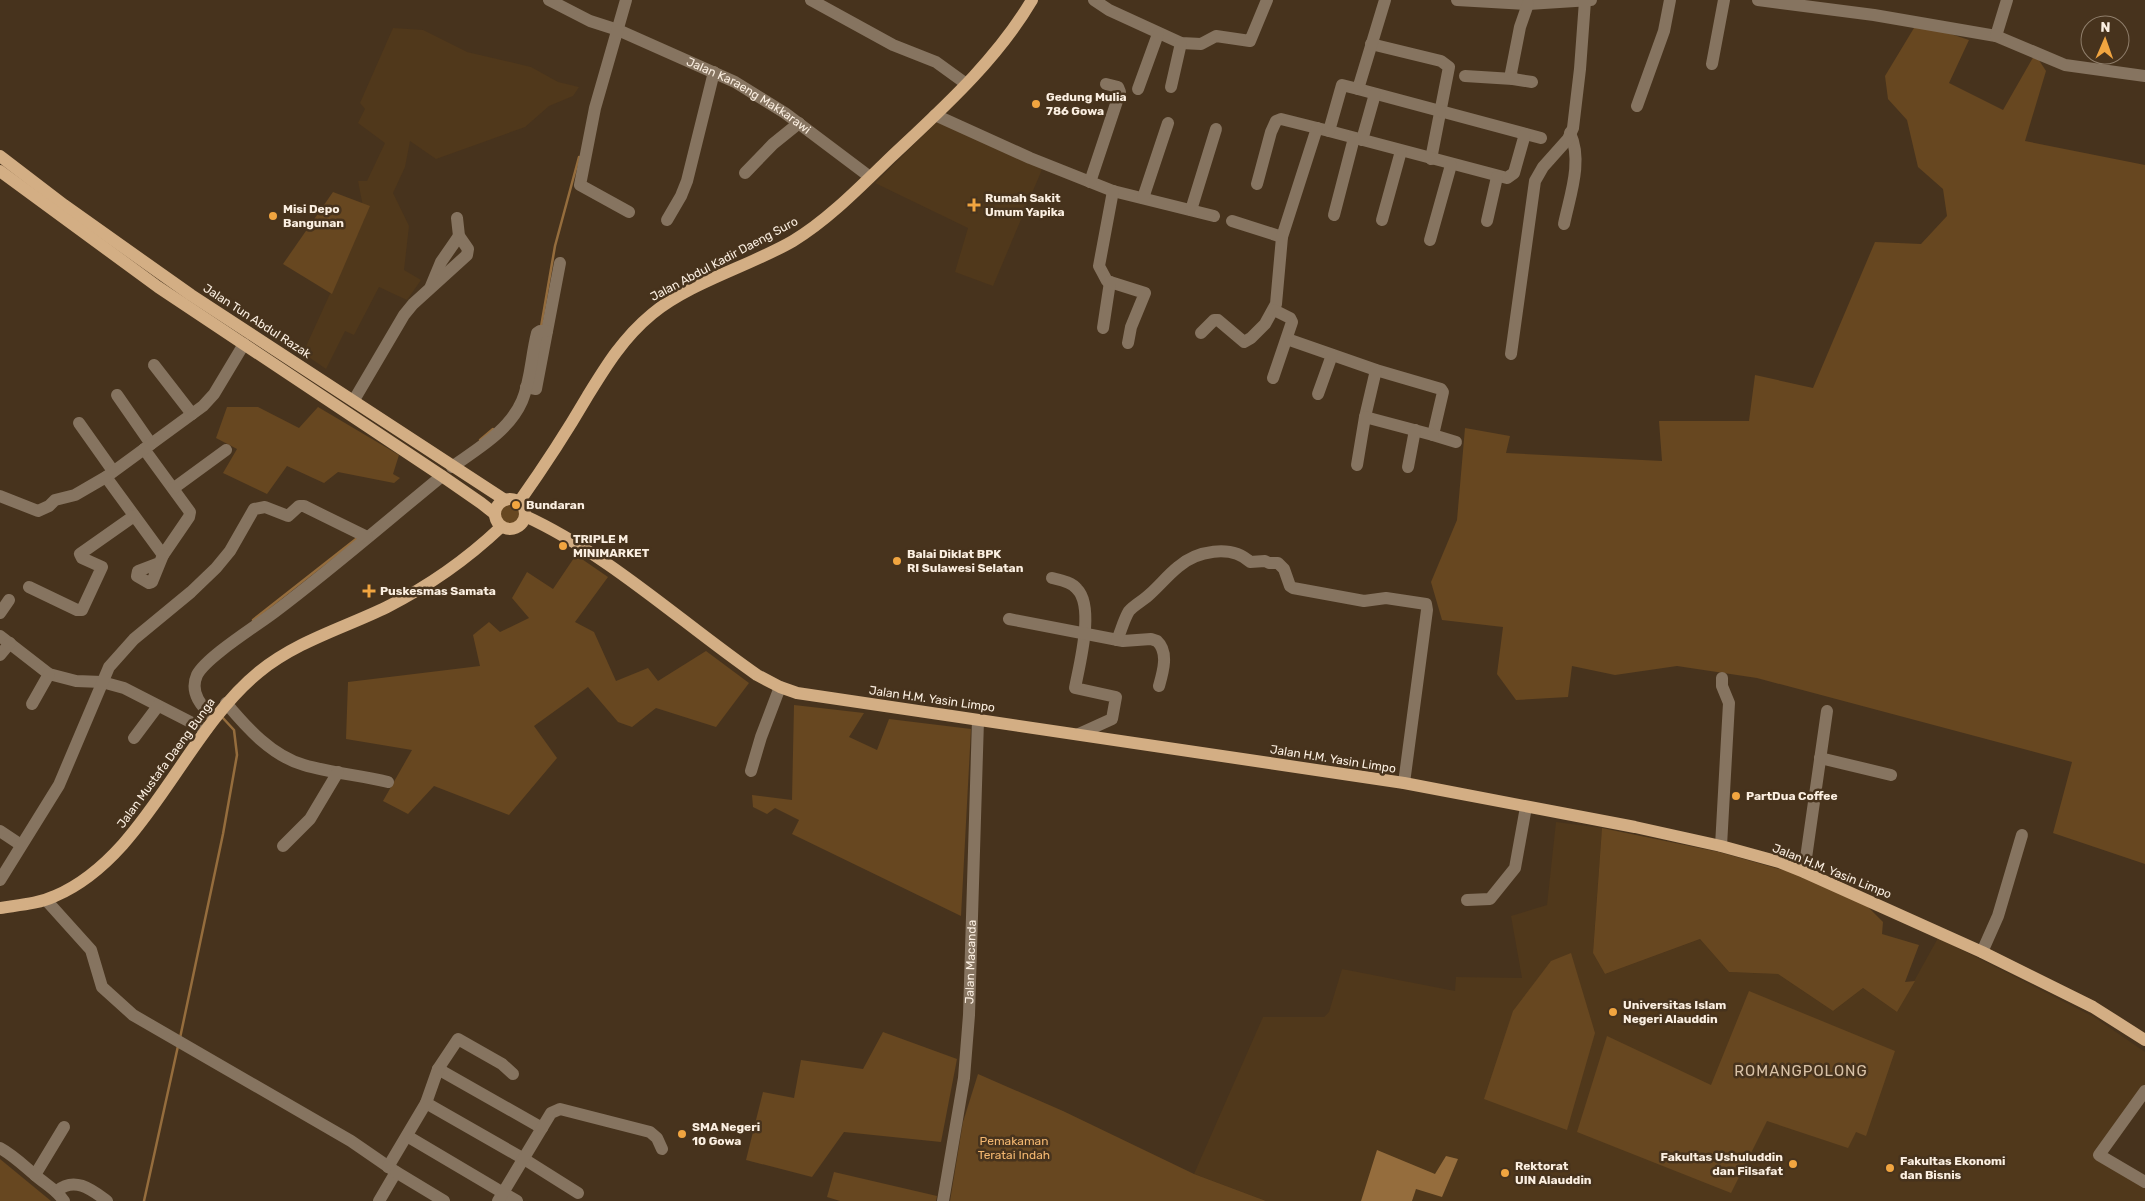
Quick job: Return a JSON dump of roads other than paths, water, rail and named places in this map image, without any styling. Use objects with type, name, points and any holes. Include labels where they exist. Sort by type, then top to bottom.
[{"type":"main road","name":"Jalan Abdul Kadir Daeng Suro","points":[[519,502],[544,466],[613,355],[623,341],[646,318],[665,304],[793,241],[807,231],[870,177],[935,115],[997,51],[1032,0]]},
{"type":"main road","name":"Jalan Tun Abdul Razak","points":[[0,156],[149,273],[244,344],[481,502],[495,514]]},
{"type":"main road","name":"Jalan Tun Abdul Razak","points":[[0,172],[149,273],[190,295],[350,397],[452,467],[505,500]]},
{"type":"main road","points":[[336,405],[350,397]]},
{"type":"main road","points":[[513,499],[524,507],[525,516],[522,524],[516,528],[501,527],[496,521],[496,507],[505,500],[513,499]]},
{"type":"main road","name":"Jalan H.M. Yasin Limpo","points":[[525,516],[547,526],[591,553],[740,664],[780,687],[815,697],[1079,734],[1404,783],[1635,827],[1721,846],[1770,859],[1804,872],[1982,952],[2093,1007],[2145,1040]]},
{"type":"main road","name":"Jalan Mustafa Daeng Bunga","points":[[0,908],[46,900],[78,884],[92,874],[131,835],[219,711],[274,660],[313,638],[406,597],[457,565],[501,527]]},
{"type":"street","name":"Jalan Karaeng Makkarawi","points":[[549,0],[566,10],[746,87],[799,123],[870,177]]},
{"type":"street","points":[[626,0],[615,30],[595,108],[580,185],[630,212]]},
{"type":"street","points":[[811,0],[893,45],[936,62],[966,83]]},
{"type":"street","points":[[1094,0],[1109,10],[1158,34],[1180,43],[1201,44],[1216,36],[1250,41],[1267,0]]},
{"type":"street","points":[[1358,89],[1385,0]]},
{"type":"street","points":[[1457,0],[1528,4],[1591,0]]},
{"type":"street","points":[[1637,106],[1664,31],[1670,0]]},
{"type":"street","points":[[1712,64],[1724,0]]},
{"type":"street","points":[[1758,0],[1874,14],[1996,36],[2065,65],[2145,76]]},
{"type":"street","points":[[1996,36],[2007,0]]},
{"type":"street","points":[[1511,354],[1535,181],[1543,167],[1561,147],[1570,133],[1575,116],[1585,1]]},
{"type":"street","points":[[1513,79],[1511,73],[1519,34],[1528,4]]},
{"type":"street","points":[[1138,89],[1158,34]]},
{"type":"street","points":[[1171,87],[1180,43]]},
{"type":"street","points":[[1371,44],[1446,64],[1450,70],[1431,159]]},
{"type":"street","points":[[667,220],[681,196],[687,181],[714,72]]},
{"type":"street","points":[[1465,76],[1532,82]]},
{"type":"street","points":[[1090,182],[1120,92],[1118,87],[1106,84]]},
{"type":"street","points":[[1201,333],[1216,319],[1223,322],[1241,341],[1247,341],[1265,324],[1274,310],[1278,292],[1282,237],[1342,85],[1541,138]]},
{"type":"street","points":[[1334,215],[1358,139],[1375,94]]},
{"type":"street","points":[[935,115],[1021,154],[1113,191],[1214,216]]},
{"type":"street","points":[[1258,184],[1271,132],[1276,121],[1281,120],[1497,177],[1507,178],[1512,175],[1524,134]]},
{"type":"street","points":[[745,173],[773,144],[799,123]]},
{"type":"street","points":[[1143,198],[1168,123]]},
{"type":"street","points":[[1191,210],[1216,129]]},
{"type":"street","points":[[1564,224],[1576,160],[1574,142],[1570,133]]},
{"type":"street","points":[[1382,220],[1401,151]]},
{"type":"street","points":[[1430,240],[1451,165]]},
{"type":"street","points":[[1487,221],[1497,177]]},
{"type":"street","points":[[1113,191],[1099,266],[1107,281],[1145,293],[1131,327],[1128,343]]},
{"type":"street","points":[[350,397],[413,304],[467,254],[466,245],[459,236],[457,218]]},
{"type":"street","points":[[1232,221],[1282,237]]},
{"type":"street","points":[[429,289],[441,262],[459,236]]},
{"type":"street","points":[[452,467],[480,447],[508,423],[530,387],[560,264]]},
{"type":"street","points":[[1103,328],[1110,282]]},
{"type":"street","points":[[1273,378],[1287,339],[1291,320],[1274,310]]},
{"type":"street","points":[[1287,339],[1376,370],[1442,390],[1433,435]]},
{"type":"street","points":[[0,496],[29,509],[41,510],[56,500],[70,497],[109,474],[192,414],[214,394],[244,344]]},
{"type":"street","points":[[1318,394],[1332,354]]},
{"type":"street","points":[[154,365],[192,414]]},
{"type":"street","points":[[1358,465],[1365,417],[1376,370]]},
{"type":"street","points":[[79,422],[161,559],[190,514],[189,510],[147,446],[117,395]]},
{"type":"street","points":[[1365,417],[1456,442]]},
{"type":"street","points":[[1408,467],[1414,430]]},
{"type":"street","points":[[174,488],[226,450]]},
{"type":"street","points":[[388,782],[303,765],[272,749],[244,725],[219,711],[201,706],[195,691],[196,676],[200,670],[230,644],[283,606],[442,476]]},
{"type":"street","points":[[0,880],[59,784],[109,668],[134,639],[191,592],[216,568],[230,551],[256,508],[265,507],[288,516],[299,506],[304,506],[367,537]]},
{"type":"street","points":[[102,567],[80,556],[81,553],[134,516]]},
{"type":"street","points":[[29,587],[81,610],[84,608],[102,567],[96,544]]},
{"type":"street","points":[[1117,640],[1130,611],[1180,565],[1191,559],[1221,550],[1246,558],[1250,562],[1265,561],[1278,563],[1284,568],[1290,586],[1293,588],[1364,601],[1386,598],[1426,604],[1427,610],[1404,783]]},
{"type":"street","points":[[1052,578],[1077,588],[1082,597],[1085,634],[1075,688],[1116,697],[1112,719],[1079,734]]},
{"type":"street","points":[[0,613],[10,600]]},
{"type":"street","points":[[1009,619],[1117,640],[1152,639],[1160,644],[1164,654],[1164,664],[1159,686]]},
{"type":"street","points":[[0,654],[5,640],[49,674],[76,681],[102,682],[124,688],[206,730]]},
{"type":"street","points":[[32,704],[49,674]]},
{"type":"street","points":[[1721,846],[1729,703],[1722,686],[1722,678]]},
{"type":"street","points":[[751,772],[760,736],[780,687]]},
{"type":"street","points":[[134,738],[158,706]]},
{"type":"street","points":[[1804,872],[1828,711]]},
{"type":"street","name":"Jalan Macanda","points":[[943,1201],[964,1078],[969,1015],[978,720]]},
{"type":"street","points":[[1820,758],[1891,774]]},
{"type":"street","points":[[283,846],[310,819],[338,772]]},
{"type":"street","points":[[1467,900],[1490,899],[1515,868],[1526,807]]},
{"type":"street","points":[[0,831],[21,845]]},
{"type":"street","points":[[1982,952],[1998,916],[2011,878],[2022,835]]},
{"type":"street","points":[[46,900],[91,950],[99,981],[107,992],[133,1015],[345,1137],[444,1201]]},
{"type":"street","points":[[378,1201],[407,1136],[426,1103],[438,1070],[460,1039],[502,1064],[514,1074]]},
{"type":"street","points":[[438,1070],[542,1128]]},
{"type":"street","points":[[2145,1091],[2099,1156],[2145,1182]]},
{"type":"street","points":[[426,1103],[524,1159],[578,1193]]},
{"type":"street","points":[[500,1197],[551,1114],[560,1109],[650,1132],[657,1138],[662,1150]]},
{"type":"street","points":[[35,1176],[64,1127]]},
{"type":"street","points":[[407,1136],[500,1197],[517,1201]]},
{"type":"street","points":[[0,1148],[10,1153],[61,1196],[71,1185],[82,1185],[107,1201]]},
{"type":"waterway","points":[[541,327],[555,246],[579,157]]},
{"type":"waterway","points":[[480,440],[493,429]]},
{"type":"waterway","points":[[253,620],[356,539]]},
{"type":"waterway","points":[[180,1038],[223,834],[237,755],[234,730],[222,717]]},
{"type":"waterway","points":[[144,1201],[178,1046]]},
{"type":"place","name":"Gedung Mulia 786 Gowa","points":[[1036,104]]},
{"type":"place","name":"Rumah Sakit Umum Yapika","points":[[974,205]]},
{"type":"place","name":"Misi Depo Bangunan","points":[[273,216]]},
{"type":"place","name":"Bundaran","points":[[516,505]]},
{"type":"place","name":"TRIPLE M MINIMARKET","points":[[563,546]]},
{"type":"place","name":"Balai Diklat BPK RI Sulawesi Selatan","points":[[897,561]]},
{"type":"place","name":"Puskesmas Samata","points":[[369,591]]},
{"type":"place","name":"PartDua Coffee","points":[[1736,796]]},
{"type":"place","name":"Universitas Islam Negeri Alauddin","points":[[1613,1012]]},
{"type":"place","name":"SMA Negeri 10 Gowa","points":[[682,1134]]},
{"type":"place","name":"Fakultas Ushuluddin dan Filsafat","points":[[1793,1164]]},
{"type":"place","name":"Fakultas Ekonomi dan Bisnis","points":[[1890,1168]]},
{"type":"place","name":"Rektorat UIN Alauddin","points":[[1505,1173]]},
{"type":"district","name":"ROMANGPOLONG","points":[[1801,1071]]},
{"type":"park label","name":"Pemakaman Teratai Indah","points":[[1014,1148]]}]
